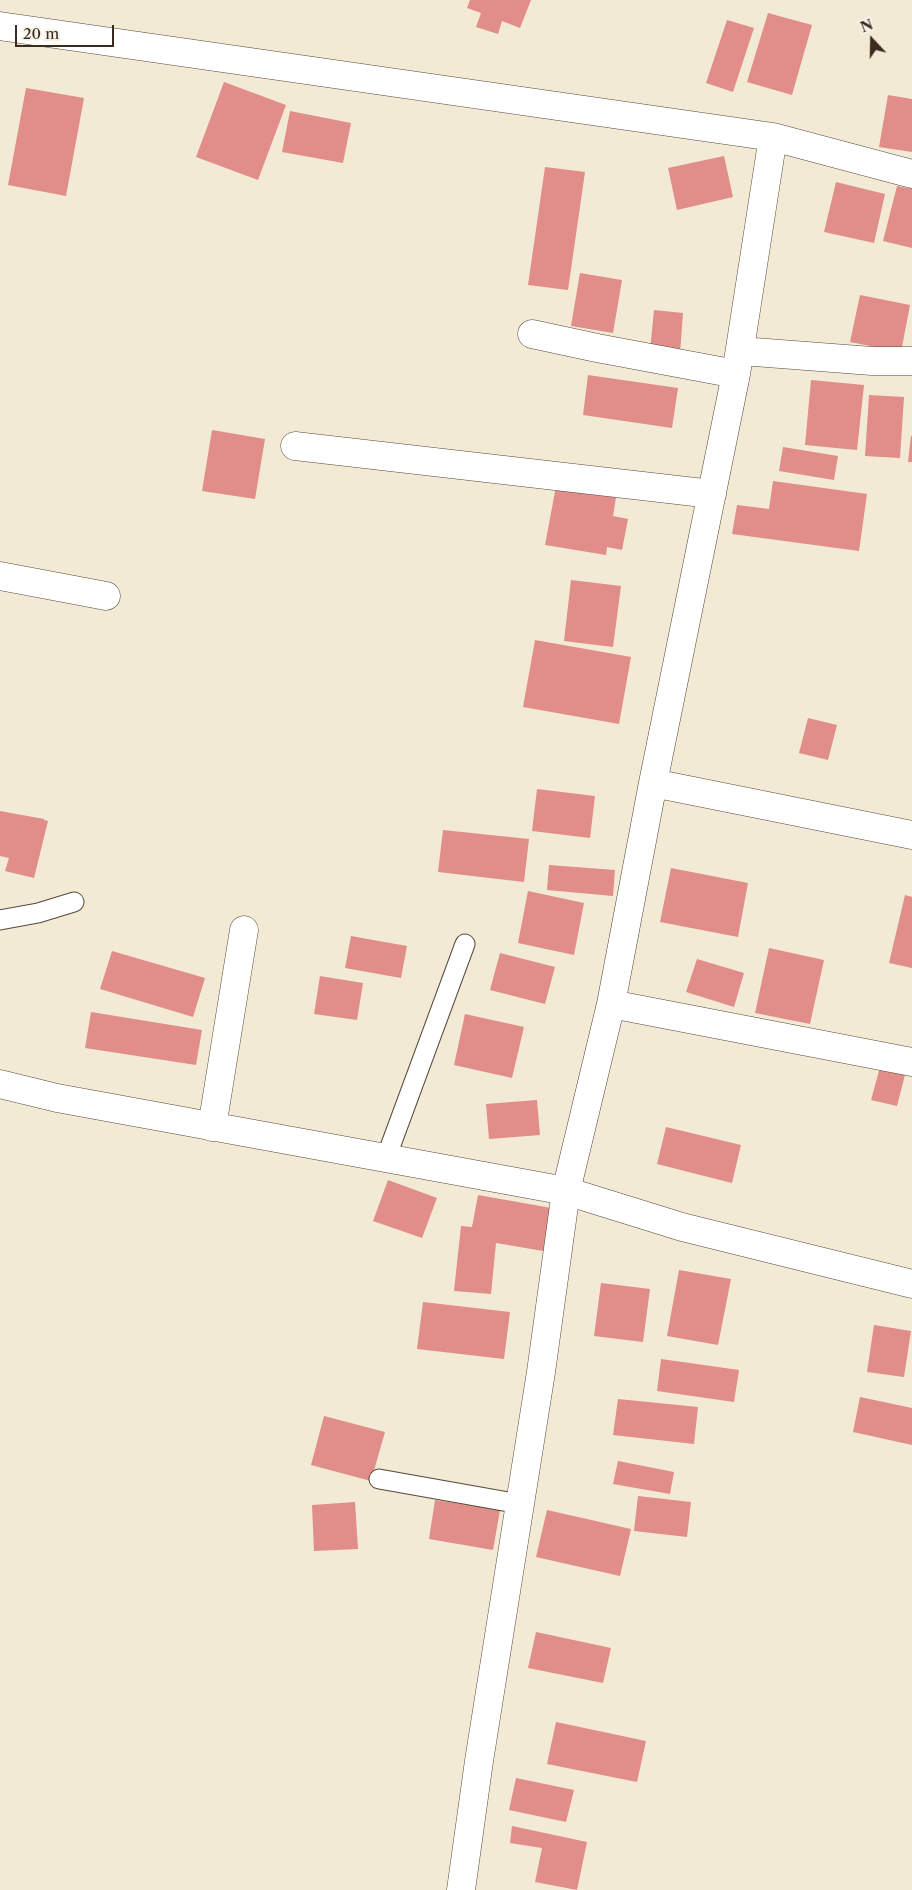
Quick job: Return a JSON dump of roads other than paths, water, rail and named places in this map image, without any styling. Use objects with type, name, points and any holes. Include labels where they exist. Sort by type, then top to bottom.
[{"type":"street","points":[[0,26],[773,137],[912,174]]},
{"type":"street","points":[[461,1890],[479,1761],[541,1372],[566,1191],[610,1004],[652,783],[738,362],[773,137]]},
{"type":"street","points":[[532,334],[597,348],[738,362],[912,361]]},
{"type":"street","points":[[294,446],[712,494]]},
{"type":"street","points":[[0,576],[106,596]]},
{"type":"street","points":[[652,783],[912,835]]},
{"type":"street","points":[[212,1127],[244,930]]},
{"type":"street","points":[[610,1004],[912,1062]]},
{"type":"street","points":[[0,1084],[57,1098],[566,1191],[682,1228],[912,1284]]},
{"type":"lane","points":[[0,920],[38,913],[74,902]]},
{"type":"lane","points":[[386,1158],[465,944]]},
{"type":"lane","points":[[379,1479],[520,1504]]}]
